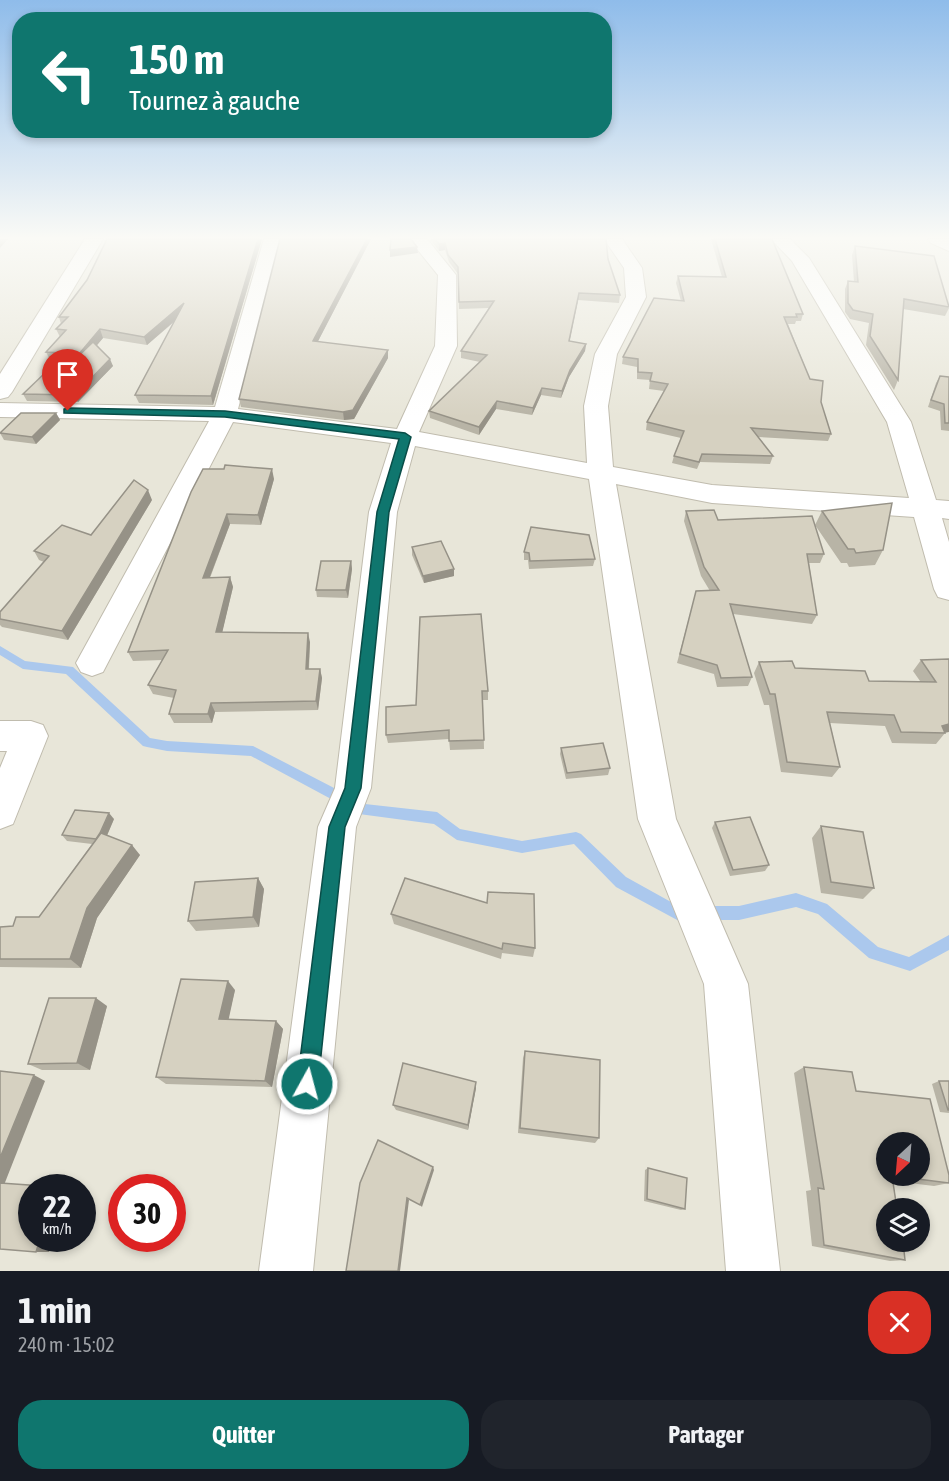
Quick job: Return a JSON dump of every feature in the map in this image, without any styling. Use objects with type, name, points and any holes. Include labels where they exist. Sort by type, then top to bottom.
[{"type":"street","points":[[0,392],[58,298]]},
{"type":"street","points":[[92,663],[225,414],[257,298]]},
{"type":"street","points":[[286,1271],[383,512],[405,437],[446,346],[447,298]]},
{"type":"street","points":[[635,298],[606,354],[596,406],[601,473],[657,819],[726,984],[753,1271]]},
{"type":"street","points":[[822,298],[900,422],[937,510],[949,589]]},
{"type":"street","points":[[0,410],[225,414],[405,437],[712,494],[937,510]]},
{"type":"street","points":[[0,736],[31,736],[0,812]]},
{"type":"shaded area","points":[[0,298],[949,298],[949,1271],[0,1271]]},
{"type":"building","points":[[73,298],[240,298],[211,396],[135,395],[184,303],[144,337],[100,329],[79,354],[46,352],[66,330],[56,329],[68,317],[59,317]]},
{"type":"building","points":[[265,298],[336,298],[313,341],[388,350],[353,410],[343,412],[239,399]]},
{"type":"building","points":[[459,298],[578,298],[569,341],[586,344],[570,370],[562,391],[542,388],[533,408],[497,401],[479,427],[429,411],[487,355],[461,351],[494,301],[459,302]]},
{"type":"building","points":[[654,298],[684,301],[683,298],[797,298],[803,314],[796,314],[797,317],[784,317],[810,379],[823,381],[821,402],[831,434],[751,428],[773,456],[702,454],[699,462],[674,456],[684,431],[647,422],[668,384],[650,381],[652,373],[638,372],[638,359],[623,357]]},
{"type":"building","points":[[848,298],[946,298],[949,307],[904,299],[898,380],[870,336],[873,314],[853,310],[848,303]]},
{"type":"building","points":[[93,342],[110,359],[75,395],[23,394],[47,371],[60,374]]},
{"type":"building","points":[[940,376],[949,377],[949,423],[945,423],[944,404],[931,400]]},
{"type":"building","points":[[21,413],[56,413],[32,437],[0,433]]},
{"type":"building","points":[[225,465],[272,469],[258,515],[227,514],[203,578],[230,577],[216,632],[308,633],[306,669],[320,669],[316,701],[211,703],[208,714],[169,714],[176,690],[148,685],[168,650],[128,652],[191,492],[203,469],[224,469]]},
{"type":"building","points":[[134,480],[148,490],[62,631],[0,619],[0,612],[49,556],[34,551],[62,525],[91,535]]},
{"type":"building","points":[[892,503],[883,550],[856,553],[854,549],[848,549],[822,511]]},
{"type":"building","points":[[714,510],[718,520],[812,516],[824,554],[807,554],[817,615],[730,604],[752,677],[721,678],[717,665],[680,654],[696,591],[719,590],[704,567],[686,511]]},
{"type":"building","points":[[531,527],[589,535],[595,559],[530,561],[529,553],[524,552]]},
{"type":"building","points":[[441,541],[454,569],[423,576],[412,547]]},
{"type":"building","points":[[321,561],[351,561],[346,590],[316,590]]},
{"type":"building","points":[[481,614],[488,691],[482,691],[484,740],[449,741],[449,730],[386,735],[386,707],[416,705],[420,617]]},
{"type":"building","points":[[949,659],[949,724],[942,726],[945,733],[901,732],[894,715],[827,712],[840,767],[787,762],[775,694],[770,694],[759,662],[792,661],[795,668],[865,671],[869,681],[936,682],[921,660]]},
{"type":"building","points":[[603,743],[610,768],[567,773],[561,748]]},
{"type":"building","points":[[75,810],[109,813],[96,839],[62,835]]},
{"type":"building","points":[[750,817],[769,865],[733,870],[715,822]]},
{"type":"building","points":[[821,826],[863,832],[874,888],[831,882]]},
{"type":"building","points":[[101,833],[132,845],[87,908],[70,959],[0,959],[0,927],[13,926],[16,917],[39,917]]},
{"type":"building","points":[[258,878],[253,917],[188,921],[195,882]]},
{"type":"building","points":[[405,878],[487,903],[488,892],[534,894],[535,948],[503,943],[502,949],[391,914]]},
{"type":"building","points":[[181,979],[228,981],[219,1019],[276,1021],[265,1081],[156,1077]]},
{"type":"building","points":[[49,998],[96,998],[77,1063],[28,1064]]},
{"type":"building","points":[[525,1051],[600,1060],[599,1138],[520,1128]]},
{"type":"building","points":[[403,1063],[476,1082],[468,1125],[393,1105]]},
{"type":"building","points":[[804,1067],[852,1072],[856,1091],[930,1099],[949,1183],[930,1181],[930,1132],[876,1132],[876,1186],[894,1186],[895,1198],[876,1198],[876,1252],[904,1252],[905,1260],[824,1245],[818,1188],[824,1189]]},
{"type":"building","points":[[0,1071],[34,1075],[0,1158]]},
{"type":"building","points":[[939,1081],[949,1081],[949,1110],[948,1110]]},
{"type":"building","points":[[378,1140],[433,1167],[420,1205],[407,1198],[398,1271],[346,1271],[360,1183]]},
{"type":"building","points":[[648,1168],[687,1178],[685,1209],[647,1199]]},
{"type":"building","points":[[0,1183],[18,1184],[18,1250],[0,1249]]},
{"type":"waterway","points":[[0,650],[23,665],[69,670],[147,742],[167,746],[253,751],[363,810],[437,818],[457,834],[522,847],[576,838],[621,882],[679,914],[689,914]]},
{"type":"waterway","points":[[704,913],[739,913],[796,900],[822,909],[874,953],[910,964],[949,942]]},
{"type":"route","points":[[68,411],[225,414],[405,437],[383,512],[353,788],[337,827],[307,1084]]}]
